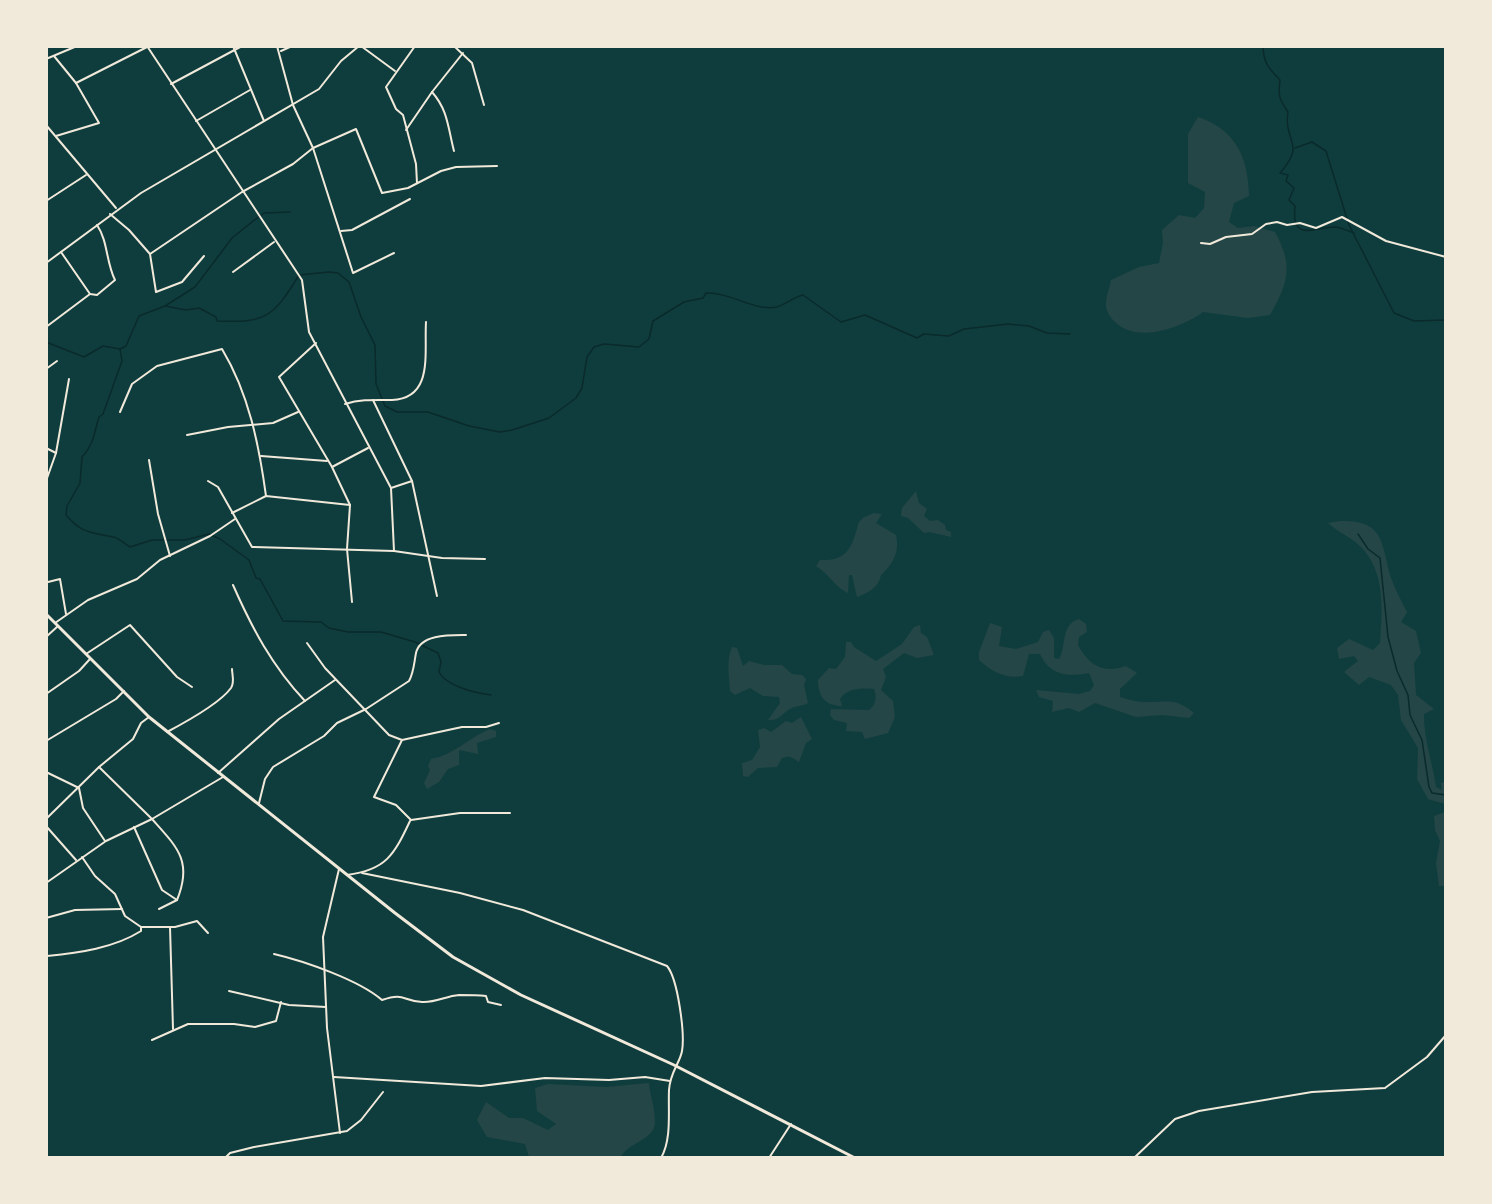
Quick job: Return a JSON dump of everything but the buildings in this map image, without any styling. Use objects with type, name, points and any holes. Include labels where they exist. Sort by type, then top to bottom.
[{"type":"main road","points":[[46,614],[149,717],[436,944],[475,970],[521,995],[674,1065],[855,1158]]},
{"type":"street","points":[[46,59],[77,46]]},
{"type":"street","points":[[171,84],[234,48],[242,46]]},
{"type":"street","points":[[277,46],[293,105],[313,148],[353,273],[394,253]]},
{"type":"street","points":[[280,51],[292,46]]},
{"type":"street","points":[[46,263],[116,209],[319,88],[341,61],[360,46],[396,72]]},
{"type":"street","points":[[415,46],[386,87],[396,109],[403,115],[416,164],[417,183]]},
{"type":"street","points":[[454,46],[472,63],[484,105]]},
{"type":"street","points":[[76,83],[147,47],[274,242],[302,280],[306,297],[306,323],[345,404],[391,488],[394,551]]},
{"type":"street","points":[[234,48],[264,121]]},
{"type":"street","points":[[406,130],[463,53]]},
{"type":"street","points":[[54,56],[76,83],[99,123],[56,136]]},
{"type":"street","points":[[196,120],[250,90]]},
{"type":"street","points":[[432,92],[440,100],[451,124],[449,132],[454,151]]},
{"type":"street","points":[[46,125],[116,209]]},
{"type":"street","points":[[150,254],[242,192],[293,164],[313,148],[356,129],[382,193],[408,188],[456,167],[497,166]]},
{"type":"street","points":[[46,201],[86,175]]},
{"type":"street","points":[[340,231],[352,230],[410,199]]},
{"type":"street","points":[[110,214],[129,230],[150,254],[156,292],[182,282],[204,256]]},
{"type":"street","points":[[1201,243],[1210,244],[1226,237],[1252,234],[1266,224],[1300,223],[1316,228],[1342,217],[1387,241],[1446,257]]},
{"type":"street","points":[[62,252],[90,294],[97,296],[115,280],[107,260],[104,236],[97,225]]},
{"type":"street","points":[[232,272],[274,242]]},
{"type":"street","points":[[46,327],[90,294]]},
{"type":"street","points":[[345,404],[406,398],[420,388],[424,375],[426,322]]},
{"type":"street","points":[[316,343],[279,377],[332,467],[350,505],[347,549],[352,602]]},
{"type":"street","points":[[120,412],[132,384],[158,366],[222,350],[233,367],[254,426],[261,456],[266,496]]},
{"type":"street","points":[[46,369],[57,361]]},
{"type":"street","points":[[46,481],[56,453],[69,379]]},
{"type":"street","points":[[374,400],[412,481],[437,596]]},
{"type":"street","points":[[187,435],[228,427],[273,423],[298,412]]},
{"type":"street","points":[[46,448],[56,453]]},
{"type":"street","points":[[332,467],[368,448]]},
{"type":"street","points":[[261,456],[327,461]]},
{"type":"street","points":[[149,460],[170,556]]},
{"type":"street","points":[[208,480],[218,487],[252,547],[394,551],[428,556],[485,559]]},
{"type":"street","points":[[391,488],[412,481]]},
{"type":"street","points":[[232,513],[266,496],[350,505]]},
{"type":"street","points":[[46,637],[66,614],[109,590],[136,579],[170,556],[212,535],[235,519]]},
{"type":"street","points":[[48,582],[60,579],[66,614]]},
{"type":"street","points":[[233,585],[260,643],[282,676],[305,701]]},
{"type":"street","points":[[86,654],[130,626],[177,677],[192,687]]},
{"type":"street","points":[[259,805],[265,779],[273,767],[324,736],[338,723],[366,710],[409,681],[416,651],[422,642],[443,636],[466,635]]},
{"type":"street","points":[[307,643],[336,680],[366,710],[380,729],[402,741],[462,727],[486,727],[499,723]]},
{"type":"street","points":[[46,694],[80,671],[90,659]]},
{"type":"street","points":[[167,732],[189,721],[229,690],[233,681],[232,669]]},
{"type":"street","points":[[218,773],[279,719],[336,680]]},
{"type":"street","points":[[46,741],[116,699],[124,691]]},
{"type":"street","points":[[46,819],[99,767],[133,740],[141,723],[149,717]]},
{"type":"street","points":[[402,741],[374,797],[396,805],[411,820]]},
{"type":"street","points":[[99,767],[179,849],[185,881],[177,900],[159,909]]},
{"type":"street","points":[[46,772],[79,788]]},
{"type":"street","points":[[46,883],[106,841],[152,819],[223,777]]},
{"type":"street","points":[[79,788],[83,808],[106,841]]},
{"type":"street","points":[[411,820],[460,813],[510,813]]},
{"type":"street","points":[[347,875],[380,867],[390,856],[411,820]]},
{"type":"street","points":[[46,826],[77,861]]},
{"type":"street","points":[[134,827],[162,890],[177,900]]},
{"type":"street","points":[[82,857],[94,876],[115,894],[125,916],[141,927],[170,927],[197,921],[208,933]]},
{"type":"street","points":[[339,869],[325,929],[324,972],[340,1133]]},
{"type":"street","points":[[362,873],[524,910],[667,966],[673,979],[683,1041],[682,1054],[674,1065],[670,1081],[667,1138],[661,1158]]},
{"type":"street","points":[[46,918],[75,910],[122,909]]},
{"type":"street","points":[[47,956],[129,939],[141,931],[141,927]]},
{"type":"street","points":[[170,927],[173,1029]]},
{"type":"street","points":[[274,954],[301,960],[373,992],[382,1000],[399,995],[419,1002],[434,1002],[458,995],[476,995],[486,996],[488,1002],[501,1005]]},
{"type":"street","points":[[229,991],[281,1002],[326,1007]]},
{"type":"street","points":[[152,1041],[173,1029],[188,1024],[262,1026],[276,1021],[281,1002]]},
{"type":"street","points":[[1134,1158],[1174,1119],[1199,1111],[1312,1092],[1385,1088],[1427,1057],[1446,1035]]},
{"type":"street","points":[[334,1077],[481,1086],[545,1078],[609,1080],[645,1077],[670,1081]]},
{"type":"street","points":[[225,1158],[230,1153],[254,1147],[340,1133],[361,1120],[383,1092]]},
{"type":"street","points":[[769,1158],[791,1124]]},
{"type":"shaded area","points":[[1198,117],[1222,129],[1231,137],[1246,169],[1249,196],[1234,203],[1229,222],[1238,228],[1254,226],[1275,232],[1287,265],[1285,283],[1270,315],[1248,318],[1203,312],[1171,328],[1145,333],[1133,332],[1113,320],[1108,312],[1106,300],[1111,280],[1139,267],[1159,263],[1163,243],[1162,230],[1179,215],[1195,218],[1204,208],[1205,192],[1188,183],[1188,134]]},
{"type":"shaded area","points":[[916,491],[919,503],[927,509],[924,516],[930,521],[938,520],[945,525],[946,530],[951,532],[951,537],[924,533],[908,518],[901,516],[902,508]]},
{"type":"shaded area","points":[[874,513],[882,514],[876,523],[896,535],[896,552],[892,562],[875,586],[857,597],[852,575],[849,575],[848,593],[816,566],[820,560],[834,559],[844,554],[854,539],[859,522]]},
{"type":"shaded area","points":[[1340,521],[1366,525],[1379,536],[1391,578],[1407,612],[1401,622],[1416,631],[1421,653],[1414,663],[1416,695],[1434,709],[1424,714],[1425,733],[1436,787],[1442,790],[1441,783],[1445,782],[1445,804],[1428,799],[1417,779],[1418,748],[1401,720],[1398,695],[1391,685],[1369,677],[1359,685],[1344,672],[1358,661],[1354,656],[1339,659],[1337,648],[1349,639],[1373,650],[1380,643],[1382,605],[1379,581],[1370,558],[1358,544],[1328,523]]},
{"type":"shaded area","points":[[1079,619],[1086,624],[1087,632],[1079,637],[1078,645],[1092,663],[1111,669],[1126,666],[1137,673],[1120,689],[1120,697],[1141,702],[1175,702],[1194,713],[1189,718],[1162,715],[1136,717],[1095,703],[1079,712],[1069,708],[1052,712],[1053,701],[1039,697],[1036,690],[1079,694],[1090,691],[1094,685],[1089,673],[1067,675],[1055,671],[1049,667],[1040,654],[1029,654],[1023,676],[1017,677],[1000,674],[979,660],[979,652],[990,623],[1002,627],[999,646],[1016,649],[1038,642],[1043,632],[1049,630],[1054,638],[1054,658],[1059,659],[1066,631],[1073,622]]},
{"type":"shaded area","points":[[920,625],[921,633],[927,637],[934,655],[917,658],[904,653],[883,669],[886,677],[881,690],[893,701],[895,717],[888,733],[865,739],[862,732],[846,731],[847,723],[834,720],[830,715],[831,709],[869,710],[875,701],[874,689],[851,691],[840,699],[842,706],[836,706],[821,696],[818,680],[829,668],[836,669],[845,657],[846,642],[851,642],[854,647],[876,661],[902,644],[914,627]]},
{"type":"shaded area","points":[[732,647],[737,648],[743,666],[749,661],[764,665],[782,665],[792,674],[802,675],[806,679],[804,685],[808,703],[792,708],[780,717],[768,720],[780,703],[779,697],[763,696],[750,688],[735,695],[730,691],[728,663]]},
{"type":"shaded area","points":[[801,717],[812,739],[806,743],[799,762],[792,757],[785,757],[777,767],[758,768],[748,777],[743,776],[742,763],[752,760],[760,747],[758,730],[764,728],[771,732],[786,721],[792,723]]},
{"type":"shaded area","points":[[490,729],[496,731],[496,737],[477,743],[478,754],[459,750],[459,765],[448,769],[439,782],[427,789],[424,783],[430,770],[428,766],[431,759],[447,754]]},
{"type":"shaded area","points":[[1445,812],[1445,886],[1439,886],[1436,863],[1440,841],[1435,830],[1434,816]]},
{"type":"shaded area","points":[[649,1083],[655,1116],[654,1127],[647,1137],[629,1148],[621,1157],[529,1157],[525,1144],[487,1137],[477,1120],[486,1102],[509,1118],[523,1118],[548,1130],[556,1124],[537,1111],[535,1088],[548,1084],[606,1087]]},
{"type":"waterway","points":[[1263,46],[1267,65],[1280,80],[1280,97],[1288,112],[1288,130],[1293,148],[1288,163],[1280,173],[1288,175],[1286,181],[1294,188],[1289,200],[1295,206],[1296,225],[1305,230],[1336,227],[1354,233]]},
{"type":"waterway","points":[[1295,148],[1312,142],[1326,151],[1349,225],[1394,313],[1414,321],[1446,320]]},
{"type":"waterway","points":[[46,342],[84,357],[103,346],[120,349],[126,346],[139,316],[165,306],[195,287],[232,238],[264,213],[290,212]]},
{"type":"waterway","points":[[165,306],[186,310],[199,308],[216,317],[217,321],[257,319],[266,315],[282,301],[299,275],[338,273],[349,282],[361,317],[375,345],[376,384],[385,406],[397,412],[428,412],[469,426],[500,432],[549,418],[576,398],[582,388],[587,357],[594,347],[604,344],[639,347],[649,339],[653,321],[684,302],[703,298],[706,293],[724,295],[752,305],[769,308],[777,307],[803,295],[841,322],[865,315],[917,338],[924,334],[949,336],[964,329],[1008,324],[1029,326],[1047,333],[1070,334]]},
{"type":"waterway","points":[[120,349],[122,361],[91,443],[82,457],[80,483],[67,506],[66,515],[77,526],[93,533],[115,538],[130,547],[152,540],[185,540],[209,534],[220,539],[249,560],[256,578],[260,579],[283,621],[321,622],[329,628],[348,632],[381,632],[415,642],[438,653],[441,662],[439,672],[448,681],[469,691],[491,695]]},
{"type":"waterway","points":[[1358,534],[1368,549],[1380,558],[1388,637],[1397,671],[1408,695],[1410,715],[1422,740],[1429,787],[1432,793],[1446,795]]}]
